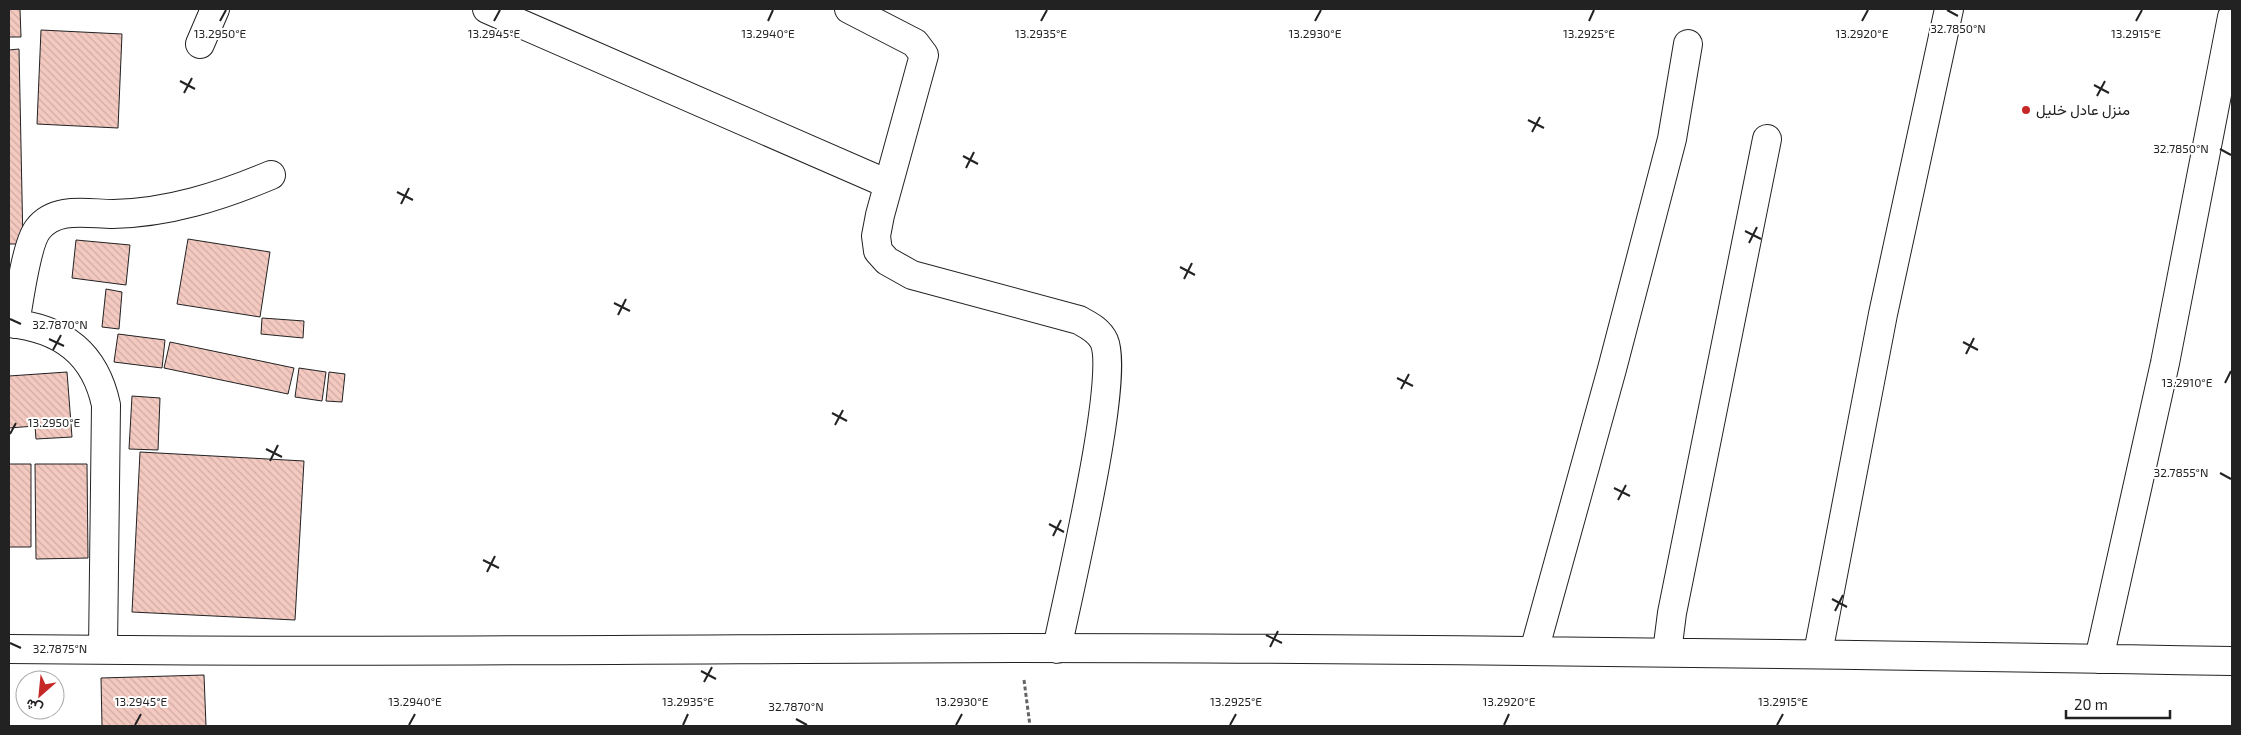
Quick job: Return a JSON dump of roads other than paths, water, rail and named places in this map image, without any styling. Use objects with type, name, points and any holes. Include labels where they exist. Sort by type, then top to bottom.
[{"type":"street","points":[[200,44],[215,9]]},
{"type":"street","points":[[487,9],[888,184]]},
{"type":"street","points":[[849,9],[915,43],[924,55],[888,184],[876,236],[878,251],[887,261],[912,276],[1079,320],[1091,326],[1105,341],[1107,352],[1106,388],[1102,427],[1056,648]]},
{"type":"street","points":[[1818,653],[1883,314],[1949,9]]},
{"type":"street","points":[[2099,659],[2165,363],[2222,124],[2232,17]]},
{"type":"street","points":[[1534,651],[1612,370],[1672,140],[1688,44]]},
{"type":"street","points":[[1667,652],[1672,613],[1767,139]]},
{"type":"street","points":[[103,650],[106,405],[96,374],[76,348],[47,331],[12,323],[32,239],[38,229],[50,218],[65,213],[116,214],[156,210],[196,202],[234,190],[271,175]]},
{"type":"street","points":[[9,649],[1056,648],[1818,653],[2232,661]]},
{"type":"place","name":"منزل عادل خليل","points":[[2026,110]]}]
